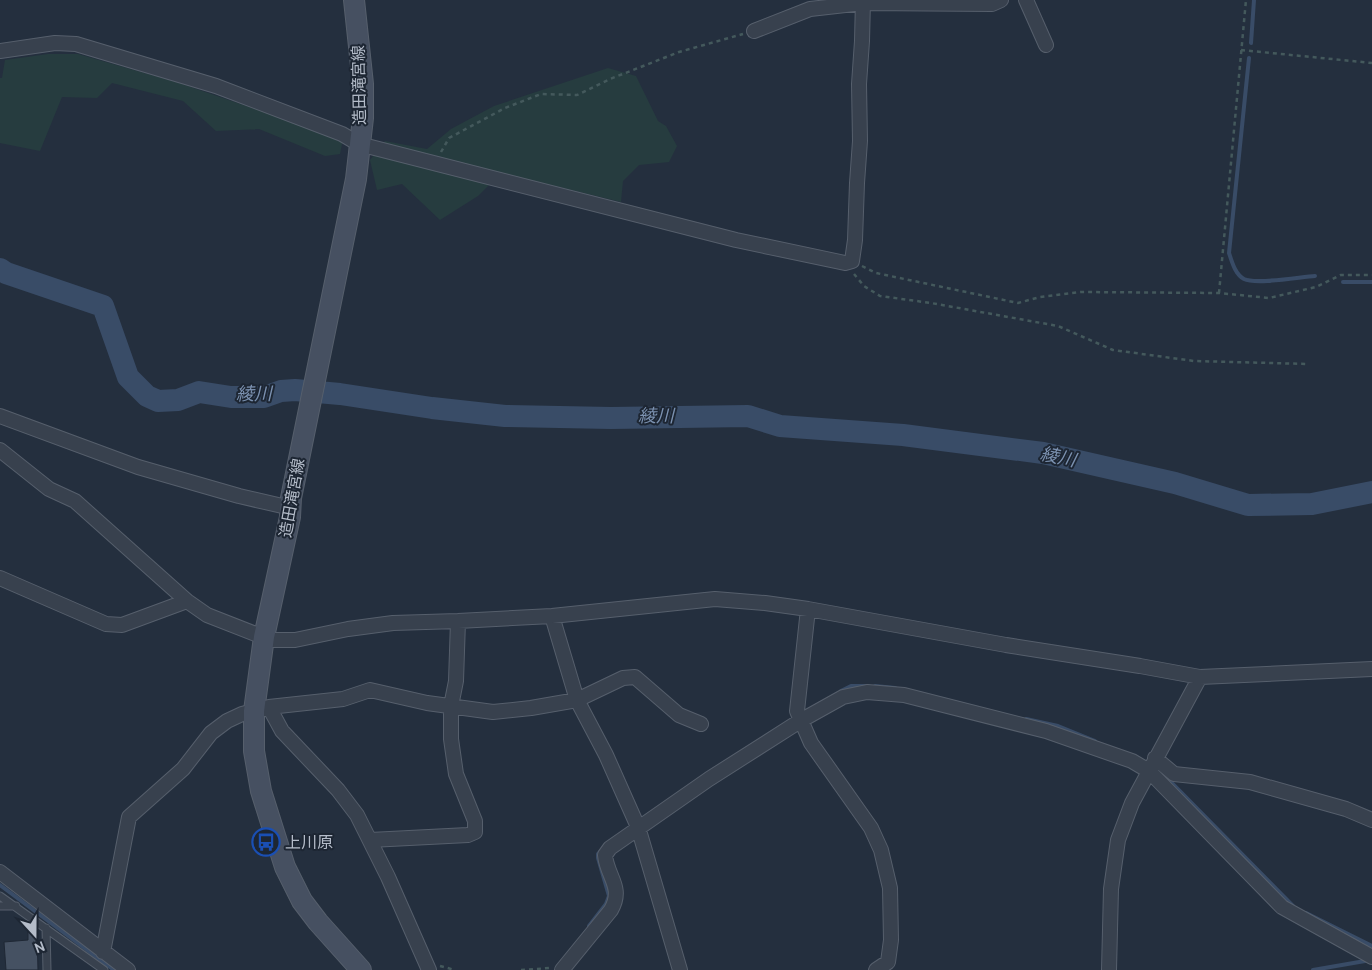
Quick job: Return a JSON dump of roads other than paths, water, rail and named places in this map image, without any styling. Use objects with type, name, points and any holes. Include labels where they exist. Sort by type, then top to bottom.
[{"type":"main road","name":"造田滝宮線","points":[[354,0],[362,84],[363,118],[356,180],[264,637],[261,709],[254,751],[262,791],[285,867],[302,901],[361,970]]},
{"type":"street","points":[[754,31],[810,9],[863,1],[992,4],[1001,0]]},
{"type":"street","points":[[1026,0],[1046,45]]},
{"type":"street","points":[[0,51],[55,43],[76,44],[216,86],[342,134],[359,144],[736,240],[848,262],[855,240],[860,141],[859,84],[863,1]]},
{"type":"street","points":[[0,416],[138,467],[239,496],[291,508]]},
{"type":"street","points":[[0,450],[49,489],[75,502],[187,601],[207,615],[272,640],[295,640],[348,629],[393,623],[552,616],[715,600],[765,603],[808,609],[1006,646],[1140,666],[1200,678],[1372,669]]},
{"type":"street","points":[[0,578],[106,624],[122,625],[187,601]]},
{"type":"street","points":[[808,609],[797,711],[811,743],[871,828],[881,850],[890,888],[891,940],[888,962],[876,970]]},
{"type":"street","points":[[552,616],[577,700],[606,755],[638,827],[680,970]]},
{"type":"street","points":[[370,840],[468,835],[475,832],[475,821],[456,774],[451,739],[451,706],[456,681],[458,621]]},
{"type":"street","points":[[103,952],[129,818],[183,770],[211,733],[227,721],[242,714],[261,709],[344,699],[370,690],[427,703],[493,712],[577,700],[623,678],[635,677],[679,715],[701,724]]},
{"type":"street","points":[[1109,970],[1111,889],[1118,840],[1132,803],[1200,678]]},
{"type":"street","points":[[556,969],[611,910],[616,900],[617,892],[606,864],[605,854],[610,848],[638,827],[800,721],[843,697],[868,692],[904,695],[1046,731],[1132,761],[1152,765],[1174,774],[1250,782],[1346,809],[1372,820]]},
{"type":"street","points":[[261,709],[338,790],[357,816],[370,840],[429,970]]},
{"type":"street","points":[[1152,765],[1282,907],[1372,957]]},
{"type":"street","points":[[0,872],[128,970]]},
{"type":"lane","points":[[0,896],[104,970]]},
{"type":"lane","points":[[0,906],[16,906]]},
{"type":"lane","points":[[46,928],[48,970]]},
{"type":"waterway","points":[[1251,43],[1254,0]]},
{"type":"waterway","points":[[1249,58],[1229,253],[1238,274],[1250,281],[1315,276]]},
{"type":"waterway","name":"綾川","points":[[0,269],[6,273],[103,306],[128,377],[147,396],[158,401],[178,400],[199,392],[231,397],[264,397],[281,391],[295,390],[340,394],[432,408],[505,416],[611,418],[748,416],[780,426],[903,435],[1043,453],[1175,483],[1248,505],[1312,504],[1372,492]]},
{"type":"waterway","points":[[1343,282],[1372,282]]},
{"type":"waterway","points":[[841,691],[851,686],[868,686]]},
{"type":"waterway","points":[[875,686],[895,688]]},
{"type":"waterway","points":[[1026,719],[1058,726],[1095,741]]},
{"type":"waterway","points":[[1158,769],[1293,906]]},
{"type":"waterway","points":[[589,926],[606,904],[609,896],[598,858],[598,854],[602,850]]},
{"type":"waterway","points":[[0,885],[114,970]]},
{"type":"waterway","points":[[1306,913],[1372,946]]},
{"type":"waterway","points":[[1313,970],[1365,961]]},
{"type":"place","name":"上川原","points":[[266,842]]}]
